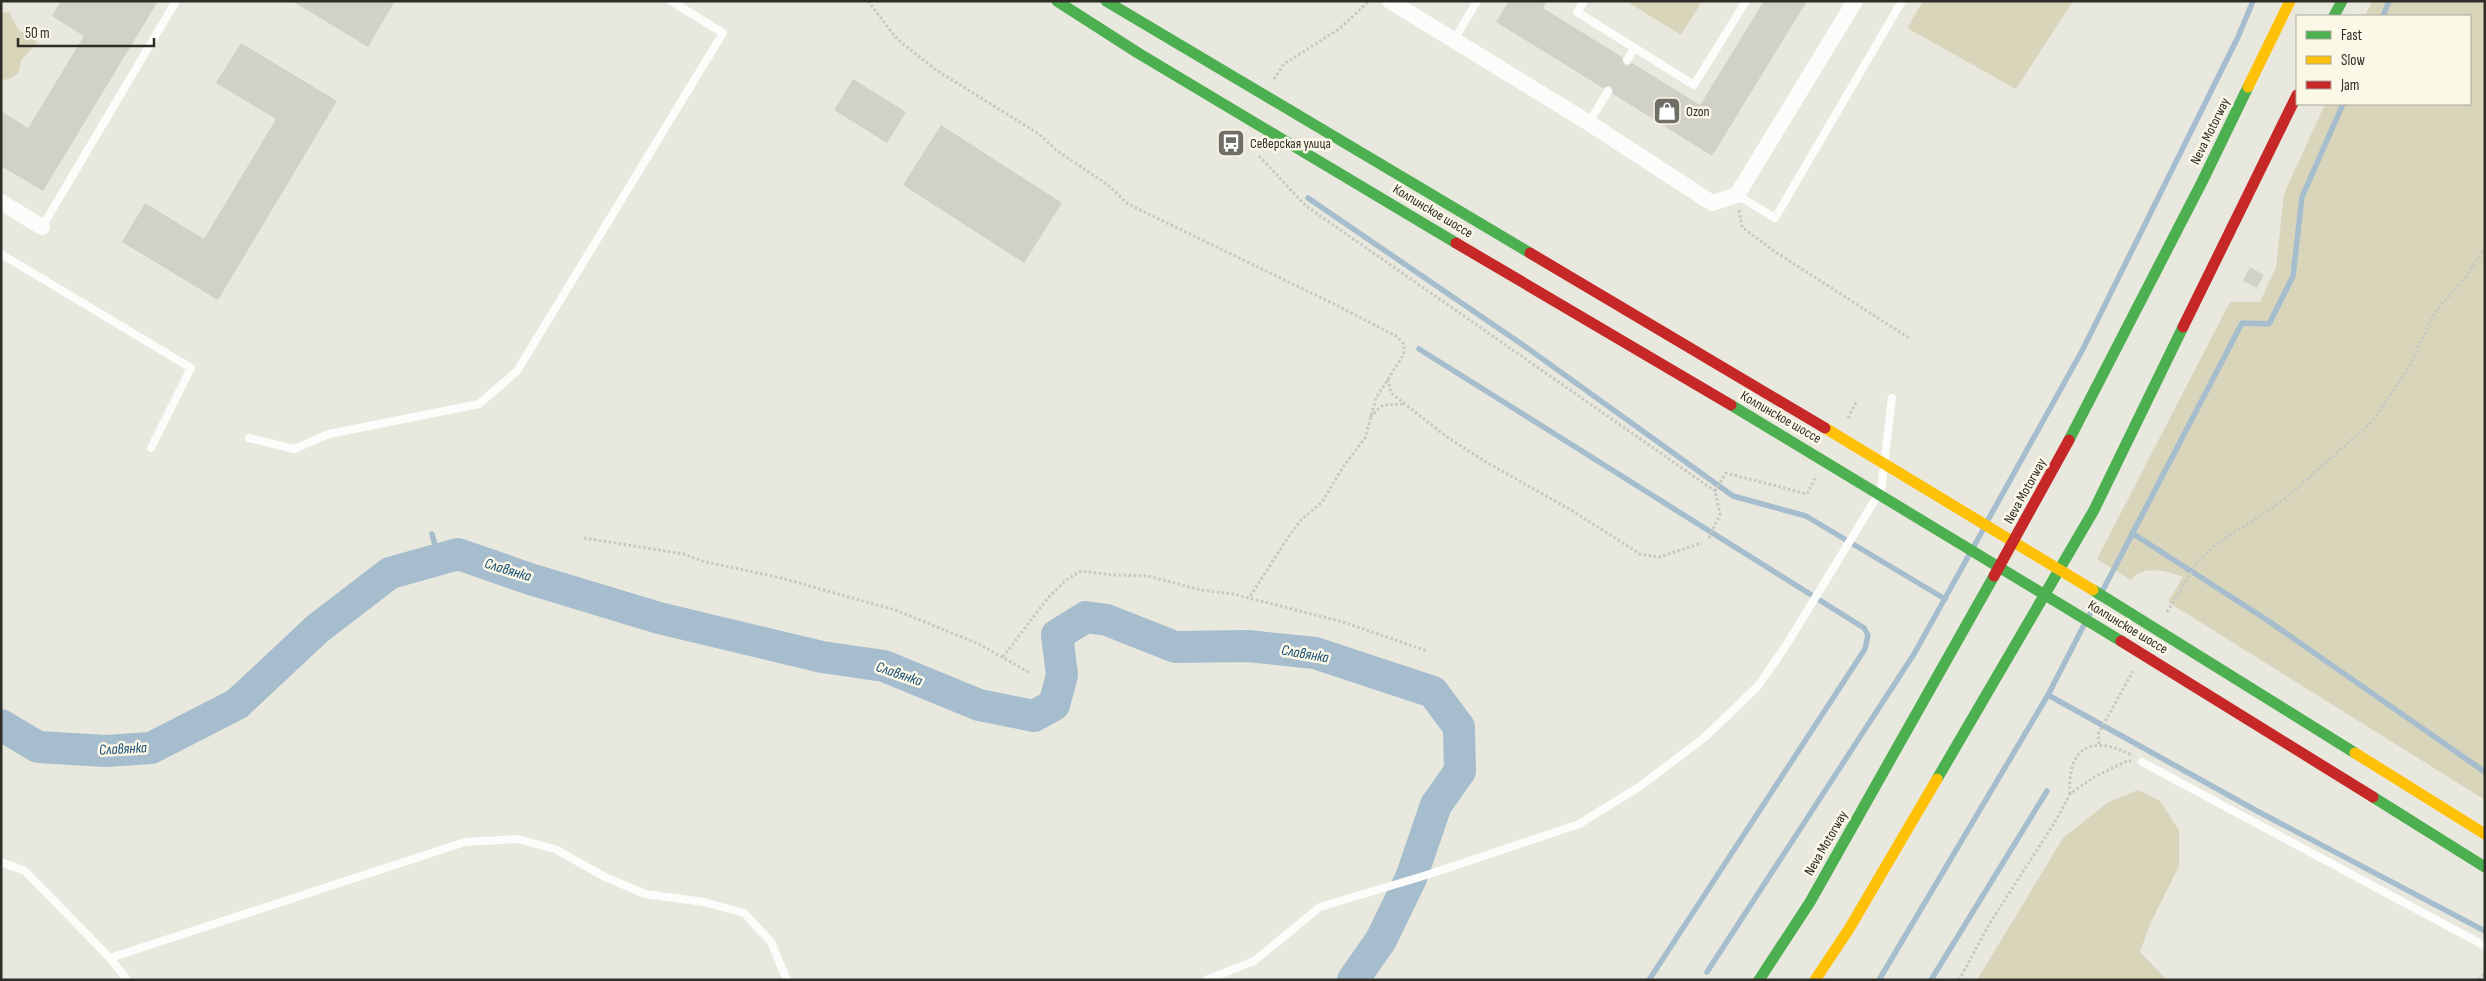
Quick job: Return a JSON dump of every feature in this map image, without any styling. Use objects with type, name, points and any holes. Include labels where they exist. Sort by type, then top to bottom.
[{"type":"main road","name":"Колпинское шоссе","points":[[1057,1],[1138,52],[1619,340],[1814,453],[2140,652],[2485,867]]},
{"type":"main road","name":"Колпинское шоссе","points":[[1106,1],[1827,429],[2154,627],[2485,834]]},
{"type":"main road","name":"Neva Motorway","points":[[1759,980],[1810,902],[2046,484],[2202,182],[2290,1]]},
{"type":"main road","points":[[2335,15],[2342,1]]},
{"type":"main road","points":[[1815,980],[1854,920],[2094,510],[2296,97]]},
{"type":"street","points":[[1390,1],[1589,123],[1712,203],[1737,196],[1855,1]]},
{"type":"street","points":[[1,202],[42,227]]},
{"type":"lane","points":[[42,227],[176,1]]},
{"type":"lane","points":[[249,438],[294,449],[329,434],[479,404],[516,371],[723,33],[671,1]]},
{"type":"lane","points":[[1454,40],[1477,1]]},
{"type":"lane","points":[[1584,1],[1577,12],[1694,85],[1746,1]]},
{"type":"lane","points":[[1737,196],[1775,218],[1902,1]]},
{"type":"lane","points":[[1628,60],[1635,48]]},
{"type":"lane","points":[[1589,123],[1608,91]]},
{"type":"lane","points":[[1,254],[192,368],[151,448]]},
{"type":"lane","points":[[1206,980],[1254,962],[1320,907],[1430,874],[1579,824],[1642,785],[1704,736],[1758,686],[1787,644],[1881,490],[1892,398]]},
{"type":"lane","points":[[2142,762],[2485,946]]},
{"type":"lane","points":[[110,958],[465,842],[517,839],[555,849],[605,877],[645,894],[704,902],[744,913],[771,942],[787,980]]},
{"type":"lane","points":[[1,862],[25,870],[110,958],[127,980]]},
{"type":"path","points":[[868,1],[897,39],[936,70],[1039,134],[1056,150],[1108,185],[1128,204],[1396,336],[1404,344],[1405,351],[1376,398],[1365,438],[1343,467],[1322,502],[1289,536],[1249,598]]},
{"type":"path","points":[[1274,80],[1284,64],[1339,28],[1369,1]]},
{"type":"path","points":[[1259,156],[1306,206],[1715,492]]},
{"type":"path","points":[[1737,196],[1742,227],[1774,251],[1909,338]]},
{"type":"path","points":[[2167,613],[2196,563],[2235,531],[2286,498],[2373,421],[2409,367],[2436,312],[2466,278],[2485,248]]},
{"type":"path","points":[[1388,378],[1391,393],[1486,462],[1571,510],[1640,554],[1659,557],[1702,543]]},
{"type":"path","points":[[1369,419],[1383,405],[1404,404]]},
{"type":"path","points":[[1709,538],[1720,514],[1715,492],[1721,480]]},
{"type":"path","points":[[584,538],[684,554],[730,568],[781,578],[896,610],[978,644],[1030,673]]},
{"type":"path","points":[[1003,658],[1046,599],[1066,580],[1082,571],[1113,575],[1148,576],[1201,590],[1233,594],[1343,622],[1427,651]]},
{"type":"path","points":[[2100,744],[2098,734],[2134,668]]},
{"type":"path","points":[[2070,794],[2069,777],[2075,761],[2085,749],[2100,744],[2116,747],[2142,762]]},
{"type":"path","points":[[1959,980],[1990,923],[2055,822],[2070,794],[2094,777],[2127,761],[2142,762]]},
{"type":"path","points":[[2479,980],[2485,973]]},
{"type":"shaded area","points":[[1626,1],[1702,1],[1681,35]]},
{"type":"shaded area","points":[[1923,1],[2073,1],[2016,89],[1907,28]]},
{"type":"shaded area","points":[[2372,1],[2485,1],[2485,800],[2168,602],[2183,577],[2163,571],[2148,570],[2141,572],[2131,580],[2097,559],[2230,302],[2260,302],[2276,267],[2284,194],[2325,105],[2471,105],[2471,15],[2365,15]]},
{"type":"shaded area","points":[[9,12],[19,31],[32,35],[37,43],[21,60],[19,72],[10,79],[1,80],[1,13]]},
{"type":"shaded area","points":[[2138,790],[2160,801],[2179,830],[2179,866],[2150,924],[2140,952],[2167,980],[1977,980],[2063,838],[2107,803]]},
{"type":"building","points":[[61,1],[158,1],[43,191],[1,166],[1,111],[28,128],[84,36],[52,16]]},
{"type":"building","points":[[292,1],[395,1],[368,47]]},
{"type":"building","points":[[1509,1],[1547,1],[1543,8],[1622,57],[1624,64],[1627,66],[1632,63],[1700,105],[1764,1],[1807,1],[1712,156],[1613,94],[1611,86],[1603,88],[1496,22]]},
{"type":"building","points":[[241,43],[337,101],[218,300],[122,242],[145,203],[204,239],[276,119],[216,83]]},
{"type":"building","points":[[853,79],[906,112],[887,143],[834,110]]},
{"type":"building","points":[[941,125],[1062,203],[1024,263],[903,185]]},
{"type":"building","points":[[2250,267],[2264,275],[2257,288],[2243,281]]},
{"type":"waterway","points":[[1988,520],[2083,349],[2238,37],[2253,1]]},
{"type":"waterway","points":[[2383,15],[2389,1]]},
{"type":"waterway","points":[[2103,590],[2242,323],[2269,324],[2293,276],[2302,197],[2343,105]]},
{"type":"waterway","points":[[1308,198],[1523,345],[1733,496],[1806,516],[1945,599]]},
{"type":"waterway","points":[[1419,349],[1864,628],[1868,635],[1865,649],[1649,980]]},
{"type":"waterway","points":[[1974,546],[1984,528]]},
{"type":"waterway","points":[[2132,533],[2267,620],[2485,772]]},
{"type":"waterway","points":[[432,534],[439,560]]},
{"type":"waterway","name":"Славянка","points":[[1,725],[38,747],[106,751],[151,748],[237,704],[317,629],[390,573],[458,554],[530,579],[659,618],[822,657],[884,666],[979,705],[1034,716],[1054,705],[1062,675],[1057,635],[1086,617],[1107,620],[1175,647],[1248,646],[1315,653],[1433,692],[1459,727],[1460,771],[1436,805],[1411,878],[1381,940],[1353,980]]},
{"type":"waterway","points":[[1707,972],[1914,654],[1969,555]]},
{"type":"waterway","points":[[2089,616],[2098,598]]},
{"type":"waterway","points":[[1879,980],[2048,695],[2084,625]]},
{"type":"waterway","points":[[2048,695],[2257,811],[2485,931]]},
{"type":"waterway","points":[[1931,980],[2047,791]]},
{"type":"traffic: fast","points":[[1057,1],[1138,53],[1456,243]]},
{"type":"traffic: fast","points":[[1106,1],[1530,253]]},
{"type":"traffic: fast","points":[[2335,15],[2342,1]]},
{"type":"traffic: fast","points":[[2069,440],[2202,182],[2248,87]]},
{"type":"traffic: fast","points":[[1937,779],[2094,510],[2183,327]]},
{"type":"traffic: fast","points":[[1731,405],[2121,641]]},
{"type":"traffic: fast","points":[[1759,980],[1810,902],[1994,576]]},
{"type":"traffic: fast","points":[[2093,590],[2355,753]]},
{"type":"traffic: fast","points":[[2373,797],[2485,867]]},
{"type":"traffic: slow","points":[[2248,87],[2290,1]]},
{"type":"traffic: slow","points":[[1825,428],[2093,590]]},
{"type":"traffic: slow","points":[[2355,753],[2485,834]]},
{"type":"traffic: slow","points":[[1815,980],[1849,929],[1937,779]]},
{"type":"traffic: jam","points":[[2183,327],[2296,97]]},
{"type":"traffic: jam","points":[[1456,243],[1731,405]]},
{"type":"traffic: jam","points":[[1530,253],[1825,428]]},
{"type":"traffic: jam","points":[[1994,576],[2069,440]]},
{"type":"traffic: jam","points":[[2121,641],[2373,797]]},
{"type":"place","name":"Ozon","points":[[1667,111]]},
{"type":"place","name":"Северская улица","points":[[1231,143]]}]
